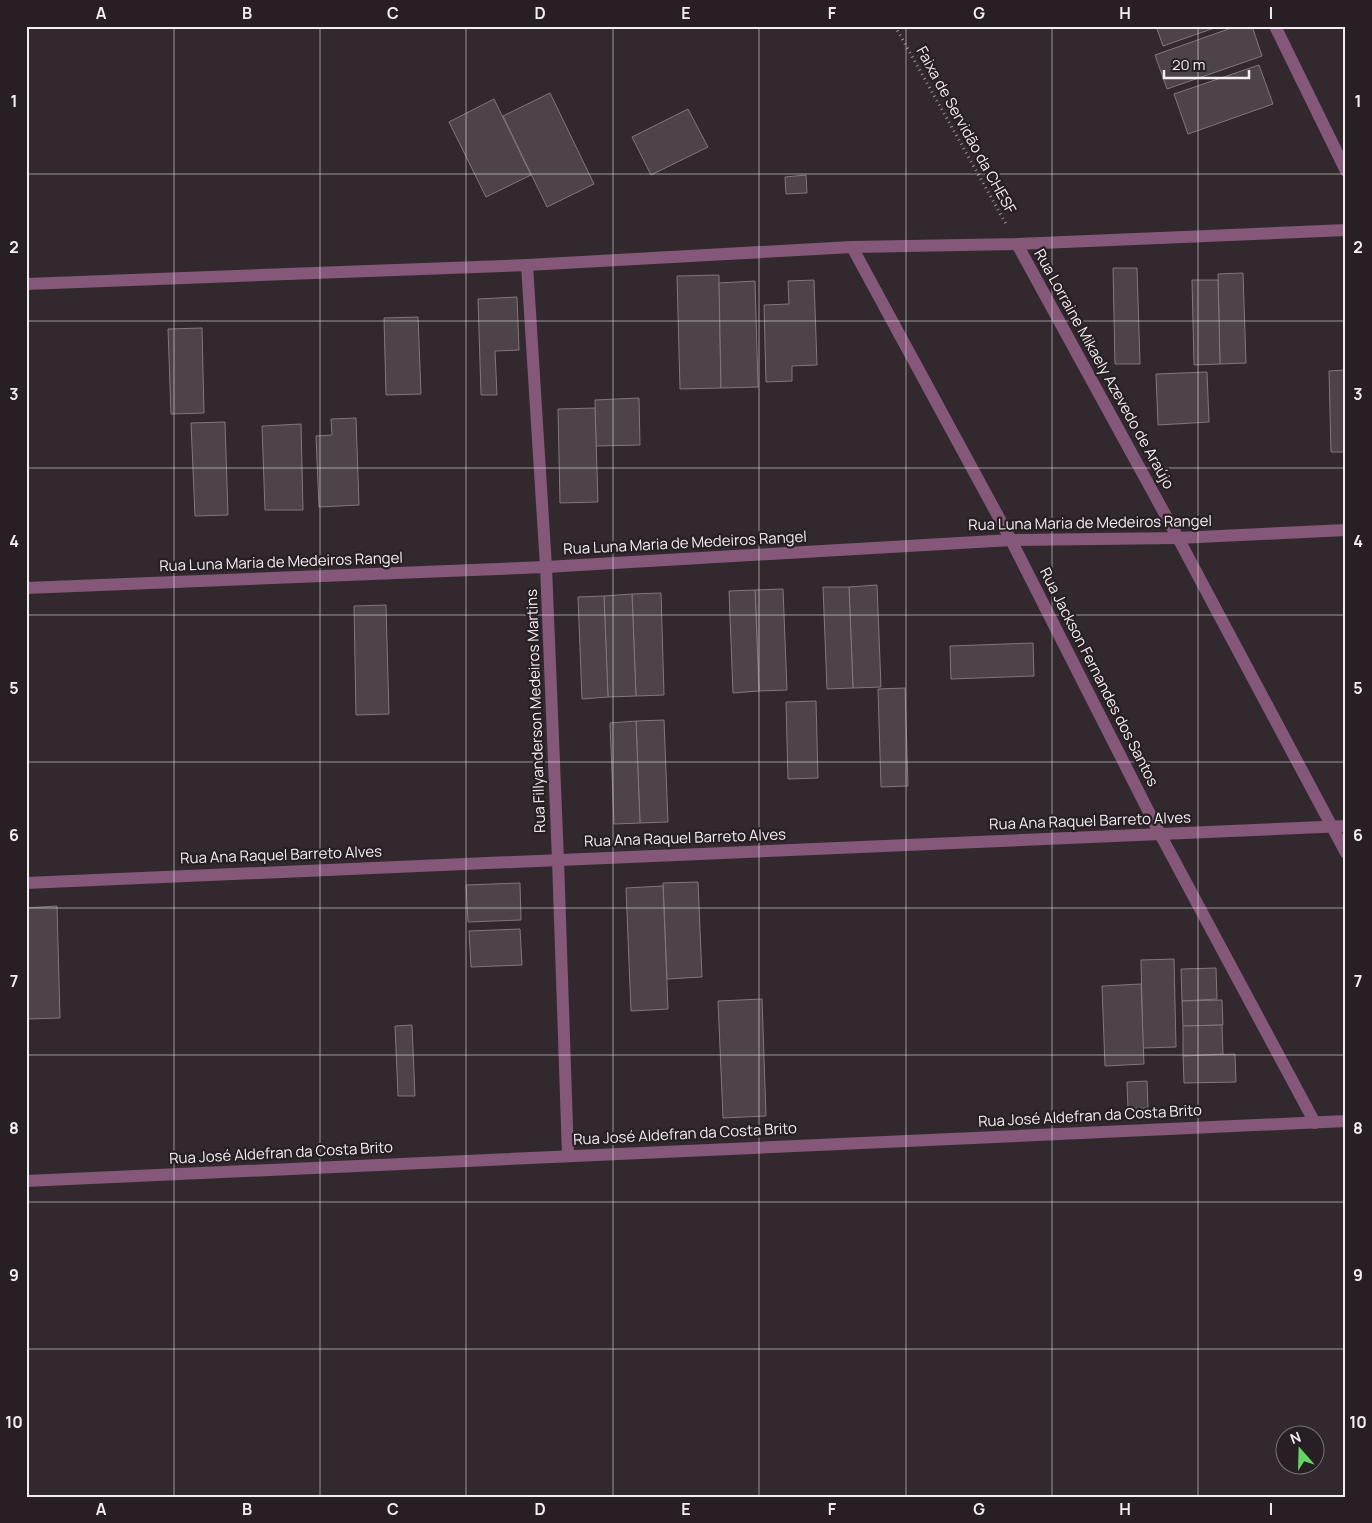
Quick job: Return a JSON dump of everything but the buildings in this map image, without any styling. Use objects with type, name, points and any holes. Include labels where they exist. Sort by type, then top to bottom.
[{"type":"street","points":[[1275,26],[1346,171]]},
{"type":"street","points":[[26,284],[527,265],[852,247],[1017,244],[1346,230]]},
{"type":"street","name":"Rua Lorraine Mikaely Azevedo de Araújo","points":[[1017,244],[1178,538],[1346,853]]},
{"type":"street","name":"Rua Jackson Fernandes dos Santos","points":[[852,247],[1011,540],[1160,834],[1315,1122]]},
{"type":"street","name":"Rua Fillyanderson Medeiros Martins","points":[[527,265],[546,567],[568,1156]]},
{"type":"street","name":"Rua Luna Maria de Medeiros Rangel","points":[[26,588],[546,567],[1011,540],[1178,538],[1346,530]]},
{"type":"street","name":"Rua Ana Raquel Barreto Alves","points":[[26,883],[1346,826]]},
{"type":"street","name":"Rua José Aldefran da Costa Brito","points":[[26,1181],[1346,1121]]},
{"type":"path","name":"Faixa de Servidão da CHESF","points":[[895,26],[1017,244]]}]
